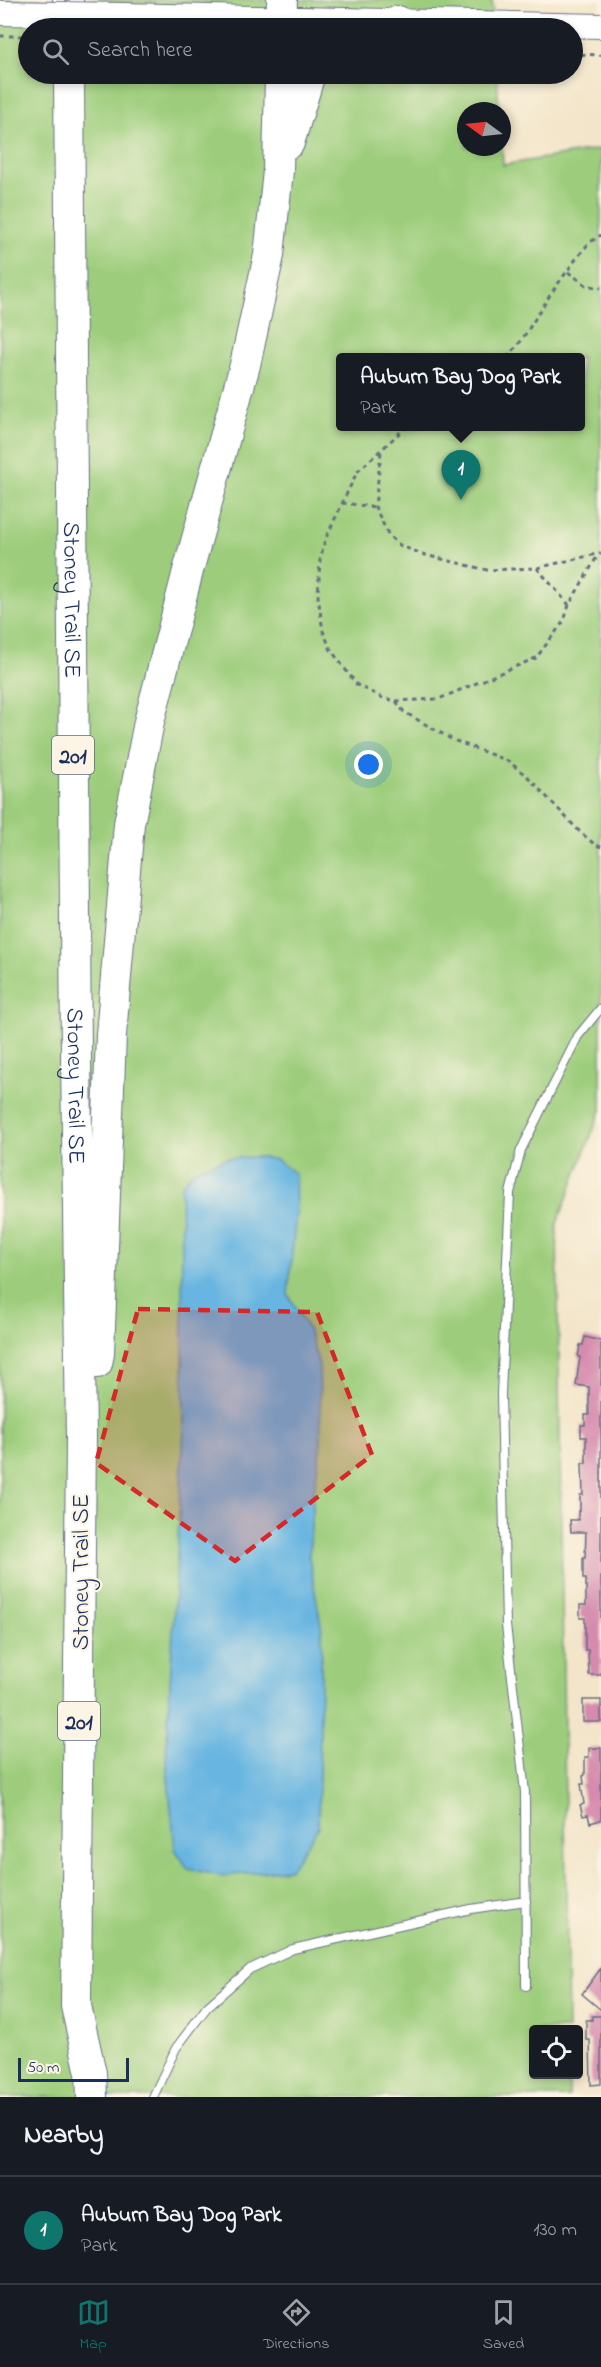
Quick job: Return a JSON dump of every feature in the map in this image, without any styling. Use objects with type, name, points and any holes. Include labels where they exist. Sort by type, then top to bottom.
[{"type":"highway","points":[[68,0],[68,18]]},
{"type":"highway","name":"Stoney Trail SE","points":[[69,84],[72,633],[81,1437],[76,2006],[91,2073],[92,2097]]},
{"type":"highway","points":[[81,1437],[99,1354],[111,1035],[129,824],[152,711],[245,365],[269,255],[278,171],[280,84]]},
{"type":"highway","points":[[278,171],[297,121],[305,84]]},
{"type":"highway","points":[[74,2097],[76,2006]]},
{"type":"main road","points":[[0,13],[306,18]]},
{"type":"main road","points":[[583,26],[601,26]]},
{"type":"lane","points":[[526,1986],[525,1792],[506,1625],[501,1394],[510,1192],[520,1150],[578,1036],[601,1008]]},
{"type":"lane","points":[[153,2097],[176,2048],[207,2007],[250,1969],[293,1949],[471,1909],[526,1901]]},
{"type":"path","points":[[0,36],[18,36]]},
{"type":"path","points":[[583,54],[601,55]]},
{"type":"path","points":[[511,353],[521,342],[576,259],[589,243],[601,235]]},
{"type":"path","points":[[568,272],[586,285],[601,288]]},
{"type":"path","points":[[402,431],[357,472],[325,540],[320,560],[318,597],[323,631],[331,650],[357,685],[396,702],[439,699],[536,658],[564,621],[569,605],[600,554]]},
{"type":"path","points":[[381,452],[375,507],[389,536],[401,546],[425,555],[487,570],[537,568],[580,556],[600,554]]},
{"type":"path","points":[[342,503],[375,507]]},
{"type":"path","points":[[537,568],[569,605]]},
{"type":"path","points":[[396,702],[404,712],[453,740],[508,761],[528,777],[578,830],[601,847]]},
{"type":"highlighted area","points":[[138,1309],[317,1312],[372,1455],[235,1561],[96,1463]]},
{"type":"green space","points":[[0,0],[492,0],[493,18],[18,18],[18,84],[498,84],[499,102],[457,102],[457,156],[502,156],[503,165],[601,149],[601,1110],[557,1224],[568,2025],[529,2025],[529,2079],[569,2079],[569,2097],[0,2097]]},
{"type":"water","points":[[260,1157],[277,1160],[295,1174],[296,1212],[288,1294],[308,1329],[319,1365],[321,1442],[313,1498],[309,1557],[322,1631],[318,1828],[290,1869],[223,1876],[188,1869],[175,1849],[166,1758],[184,1427],[181,1185],[195,1169],[228,1158]]},
{"type":"building","points":[[585,1337],[601,1341],[601,1675],[589,1675],[588,1650],[585,1650],[585,1618],[580,1618],[580,1605],[586,1605],[583,1558],[585,1558],[586,1532],[571,1532],[570,1520],[578,1520],[580,1495],[583,1495],[582,1463],[586,1463],[586,1437],[581,1437],[581,1425],[585,1425],[585,1415],[589,1415],[589,1387],[576,1385],[580,1345],[583,1345]]},
{"type":"building","points":[[583,1700],[601,1700],[601,1722],[583,1722]]},
{"type":"building","points":[[589,1748],[601,1748],[601,1820],[590,1823],[588,1815],[583,1816],[580,1805],[584,1804],[581,1784],[584,1784],[585,1757],[589,1757]]},
{"type":"building","points":[[601,1968],[601,2010],[582,1994]]},
{"type":"building","points":[[592,2016],[601,2016],[601,2084],[591,2085],[590,2040],[586,2040],[586,2020],[592,2020]]},
{"type":"place","name":"Auburn Bay Dog Park","points":[[461,500]]}]
